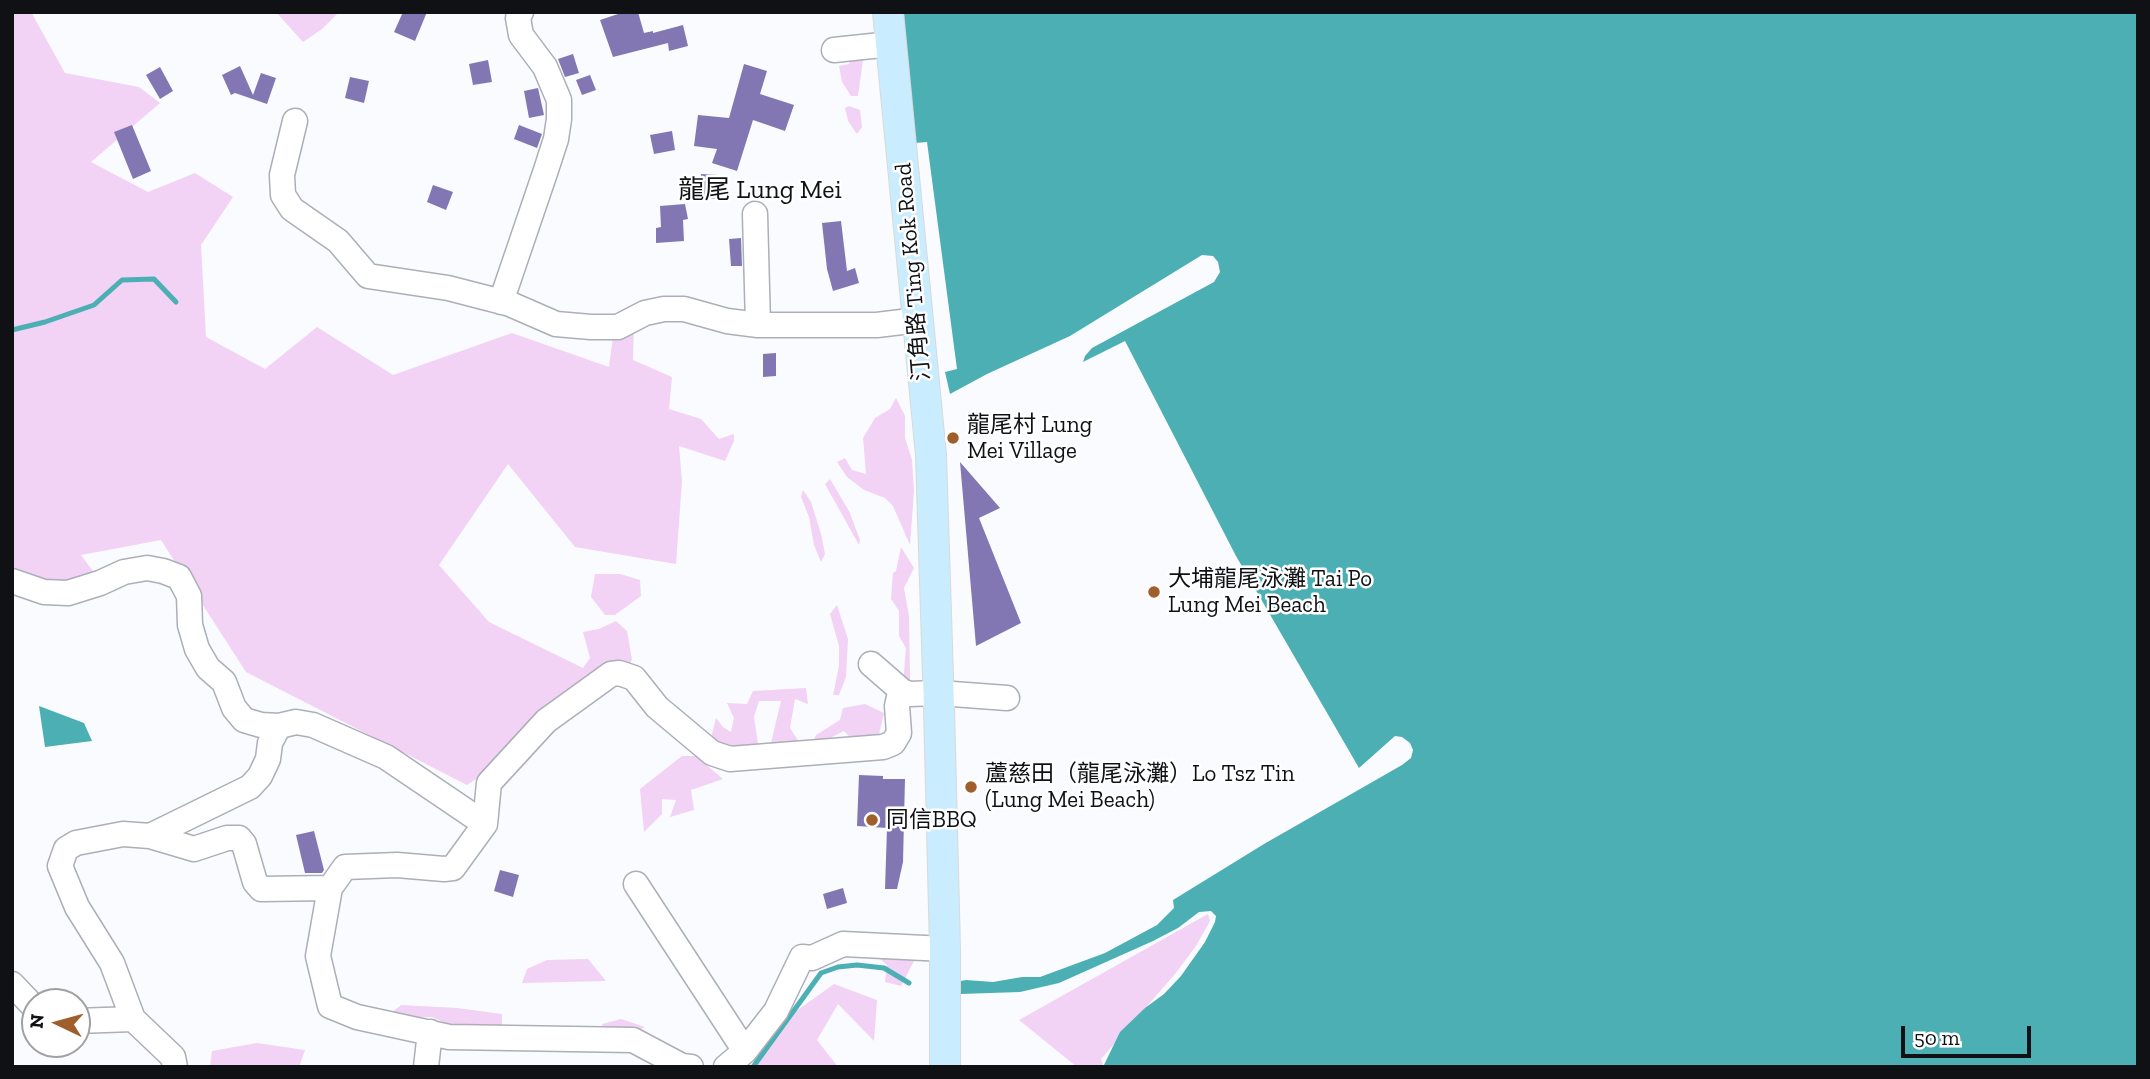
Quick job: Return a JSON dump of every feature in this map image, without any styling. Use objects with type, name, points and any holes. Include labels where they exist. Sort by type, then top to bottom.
[{"type":"main road","name":"汀角路 Ting Kok Road","points":[[888,12],[931,455],[933,533],[956,663],[948,693],[943,871],[945,1067]]},
{"type":"street","points":[[502,302],[547,170],[559,120],[559,100],[545,67],[521,35],[518,18],[521,12]]},
{"type":"street","points":[[834,50],[891,44]]},
{"type":"street","points":[[295,121],[282,175],[282,195],[292,209],[338,241],[369,276],[448,288],[502,302],[556,324],[618,327],[645,313],[664,309],[684,309],[727,321],[758,325],[877,325],[918,320]]},
{"type":"street","points":[[755,214],[758,325]]},
{"type":"street","points":[[12,581],[44,592],[68,593],[124,572],[147,568],[179,578],[189,596],[190,625],[198,649],[208,668],[225,682],[234,708],[244,720],[261,725],[279,726],[296,722],[313,725],[386,757],[485,824]]},
{"type":"street","points":[[871,664],[902,691],[1007,698]]},
{"type":"street","points":[[691,1067],[682,1066],[633,1040],[449,1037],[357,1017],[330,1006],[318,956],[330,888],[345,867],[397,865],[444,870],[453,868],[485,824],[489,783],[545,721],[605,676],[619,673],[634,678],[657,706],[712,752],[730,759],[883,747],[893,743],[899,733],[897,706],[902,691]]},
{"type":"street","points":[[150,836],[250,787],[260,776],[268,759],[270,743],[279,726]]},
{"type":"street","points":[[174,1062],[133,1019],[112,963],[77,907],[60,866],[66,849],[76,843],[123,834],[150,836],[194,849],[227,838],[239,838],[244,844],[255,882],[261,889],[330,888]]},
{"type":"street","points":[[636,884],[745,1051]]},
{"type":"street","points":[[726,1067],[745,1051],[776,1012],[802,957],[811,958],[843,944],[945,949]]},
{"type":"street","points":[[91,1020],[133,1019]]},
{"type":"street","points":[[426,1067],[430,1032]]},
{"type":"shaded area","points":[[12,12],[31,12],[65,73],[139,87],[160,103],[91,162],[148,192],[195,173],[233,197],[201,245],[206,337],[265,369],[317,327],[393,375],[512,333],[609,367],[615,321],[634,324],[633,360],[672,377],[669,409],[701,419],[719,439],[734,434],[734,441],[725,461],[679,446],[682,481],[676,564],[575,547],[508,464],[439,565],[489,622],[583,668],[590,658],[583,632],[599,629],[616,621],[627,631],[632,660],[620,680],[602,687],[580,681],[571,717],[467,785],[246,672],[161,540],[81,555],[107,590],[12,583]]},
{"type":"shaded area","points":[[276,12],[339,12],[322,29],[303,42]]},
{"type":"shaded area","points":[[852,54],[863,60],[858,96],[851,96],[842,82],[839,66],[849,64]]},
{"type":"shaded area","points":[[849,106],[860,110],[862,127],[857,134],[848,121],[845,108]]},
{"type":"shaded area","points":[[896,398],[905,416],[905,438],[912,460],[914,491],[910,545],[893,506],[885,498],[864,490],[847,477],[837,462],[845,458],[852,470],[866,474],[863,438],[875,418],[890,409]]},
{"type":"shaded area","points":[[830,479],[849,511],[860,540],[859,545],[825,484]]},
{"type":"shaded area","points":[[803,490],[811,502],[821,534],[825,554],[821,562],[801,497]]},
{"type":"shaded area","points":[[901,547],[914,568],[904,588],[909,616],[910,680],[903,685],[906,648],[899,636],[899,611],[891,599],[893,573],[896,571]]},
{"type":"shaded area","points":[[595,574],[620,574],[640,580],[641,596],[615,615],[605,615],[591,597]]},
{"type":"shaded area","points":[[837,605],[848,639],[846,677],[839,695],[833,695],[839,666],[839,646],[830,614]]},
{"type":"shaded area","points":[[806,688],[808,704],[795,699],[790,728],[801,745],[770,747],[781,701],[759,701],[754,717],[758,744],[735,752],[711,738],[716,718],[731,732],[734,718],[727,703],[747,704],[753,691]]},
{"type":"shaded area","points":[[865,704],[884,713],[877,743],[860,747],[844,731],[818,744],[813,742],[816,735],[840,720],[843,708]]},
{"type":"shaded area","points":[[682,756],[696,756],[723,779],[691,790],[694,810],[670,817],[676,800],[662,799],[662,814],[644,832],[640,789]]},
{"type":"shaded area","points":[[1208,914],[1210,921],[1196,946],[1101,1059],[1104,1067],[1077,1067],[1019,1020]]},
{"type":"shaded area","points":[[878,957],[908,957],[914,961],[901,986],[885,982],[887,965]]},
{"type":"shaded area","points":[[588,959],[606,981],[522,983],[527,969],[547,960]]},
{"type":"shaded area","points":[[834,984],[877,1000],[874,1041],[838,1004],[817,1040],[838,1067],[755,1067],[752,1052],[771,1029]]},
{"type":"shaded area","points":[[401,1005],[502,1014],[502,1029],[447,1024],[432,1017],[409,1018],[390,1014]]},
{"type":"shaded area","points":[[621,1019],[645,1027],[632,1034],[605,1032],[602,1024]]},
{"type":"shaded area","points":[[257,1043],[305,1050],[299,1067],[210,1067],[212,1051]]},
{"type":"water","points":[[901,12],[2138,12],[2138,1067],[1103,1067],[1120,1032],[1181,976],[1205,942],[1215,922],[1216,916],[1211,911],[1199,912],[1178,928],[1153,941],[1059,983],[1020,992],[960,994],[956,982],[993,982],[1040,977],[1105,953],[1157,925],[1174,908],[1173,900],[1402,765],[1411,758],[1413,750],[1410,743],[1395,736],[1359,768],[1236,556],[1125,341],[1083,362],[1092,348],[1214,282],[1220,272],[1218,262],[1213,256],[1202,255],[1070,336],[950,394],[945,372],[957,369],[927,142],[915,143]]},
{"type":"water","points":[[39,706],[84,723],[92,741],[45,747]]},
{"type":"building","points":[[403,12],[427,12],[415,41],[394,32]]},
{"type":"building","points":[[624,12],[638,12],[644,33],[683,25],[688,46],[669,51],[668,43],[613,57],[600,20]]},
{"type":"building","points":[[573,54],[579,73],[565,77],[558,59]]},
{"type":"building","points":[[488,60],[492,82],[473,85],[469,64]]},
{"type":"building","points":[[744,64],[767,71],[760,94],[794,105],[785,131],[753,120],[737,171],[712,163],[717,149],[694,146],[698,115],[729,118]]},
{"type":"building","points":[[240,66],[253,95],[261,73],[276,78],[267,104],[235,93],[231,95],[222,75]]},
{"type":"building","points":[[160,67],[173,91],[160,99],[146,75]]},
{"type":"building","points":[[590,75],[596,90],[582,95],[576,80]]},
{"type":"building","points":[[350,77],[369,81],[364,103],[345,98]]},
{"type":"building","points":[[538,88],[544,115],[529,118],[524,91]]},
{"type":"building","points":[[132,125],[151,171],[133,179],[114,132]]},
{"type":"building","points":[[519,125],[542,134],[537,148],[514,139]]},
{"type":"building","points":[[672,131],[675,150],[654,154],[650,135]]},
{"type":"building","points":[[701,174],[719,175],[718,199],[700,198]]},
{"type":"building","points":[[433,185],[453,192],[446,210],[427,202]]},
{"type":"building","points":[[685,204],[688,219],[683,220],[684,241],[656,243],[656,228],[661,227],[660,206]]},
{"type":"building","points":[[841,221],[847,271],[855,268],[859,283],[833,291],[827,269],[822,223]]},
{"type":"building","points":[[741,238],[742,266],[731,266],[729,239]]},
{"type":"building","points":[[776,353],[776,376],[763,377],[763,354]]},
{"type":"building","points":[[960,462],[1000,508],[979,518],[1021,623],[976,646]]},
{"type":"building","points":[[859,775],[905,779],[903,862],[897,889],[885,889],[887,828],[857,826]]},
{"type":"building","points":[[314,831],[324,870],[322,873],[305,873],[296,835]]},
{"type":"building","points":[[500,870],[519,875],[513,897],[494,891]]},
{"type":"building","points":[[843,888],[847,903],[827,909],[823,894]]},
{"type":"waterway","points":[[12,330],[94,305],[122,280],[154,279],[176,302]]},
{"type":"waterway","points":[[753,1067],[821,973],[838,967],[857,965],[884,968],[909,983]]},
{"type":"place","name":"龍尾村 Lung Mei Village","points":[[953,438]]},
{"type":"place","name":"大埔龍尾泳灘 Tai Po Lung Mei Beach","points":[[1154,592]]},
{"type":"place","name":"蘆慈田（龍尾泳灘）Lo Tsz Tin (Lung Mei Beach)","points":[[971,787]]},
{"type":"place","name":"同信BBQ","points":[[872,820]]},
{"type":"district","name":"龍尾 Lung Mei","points":[[760,191]]}]
